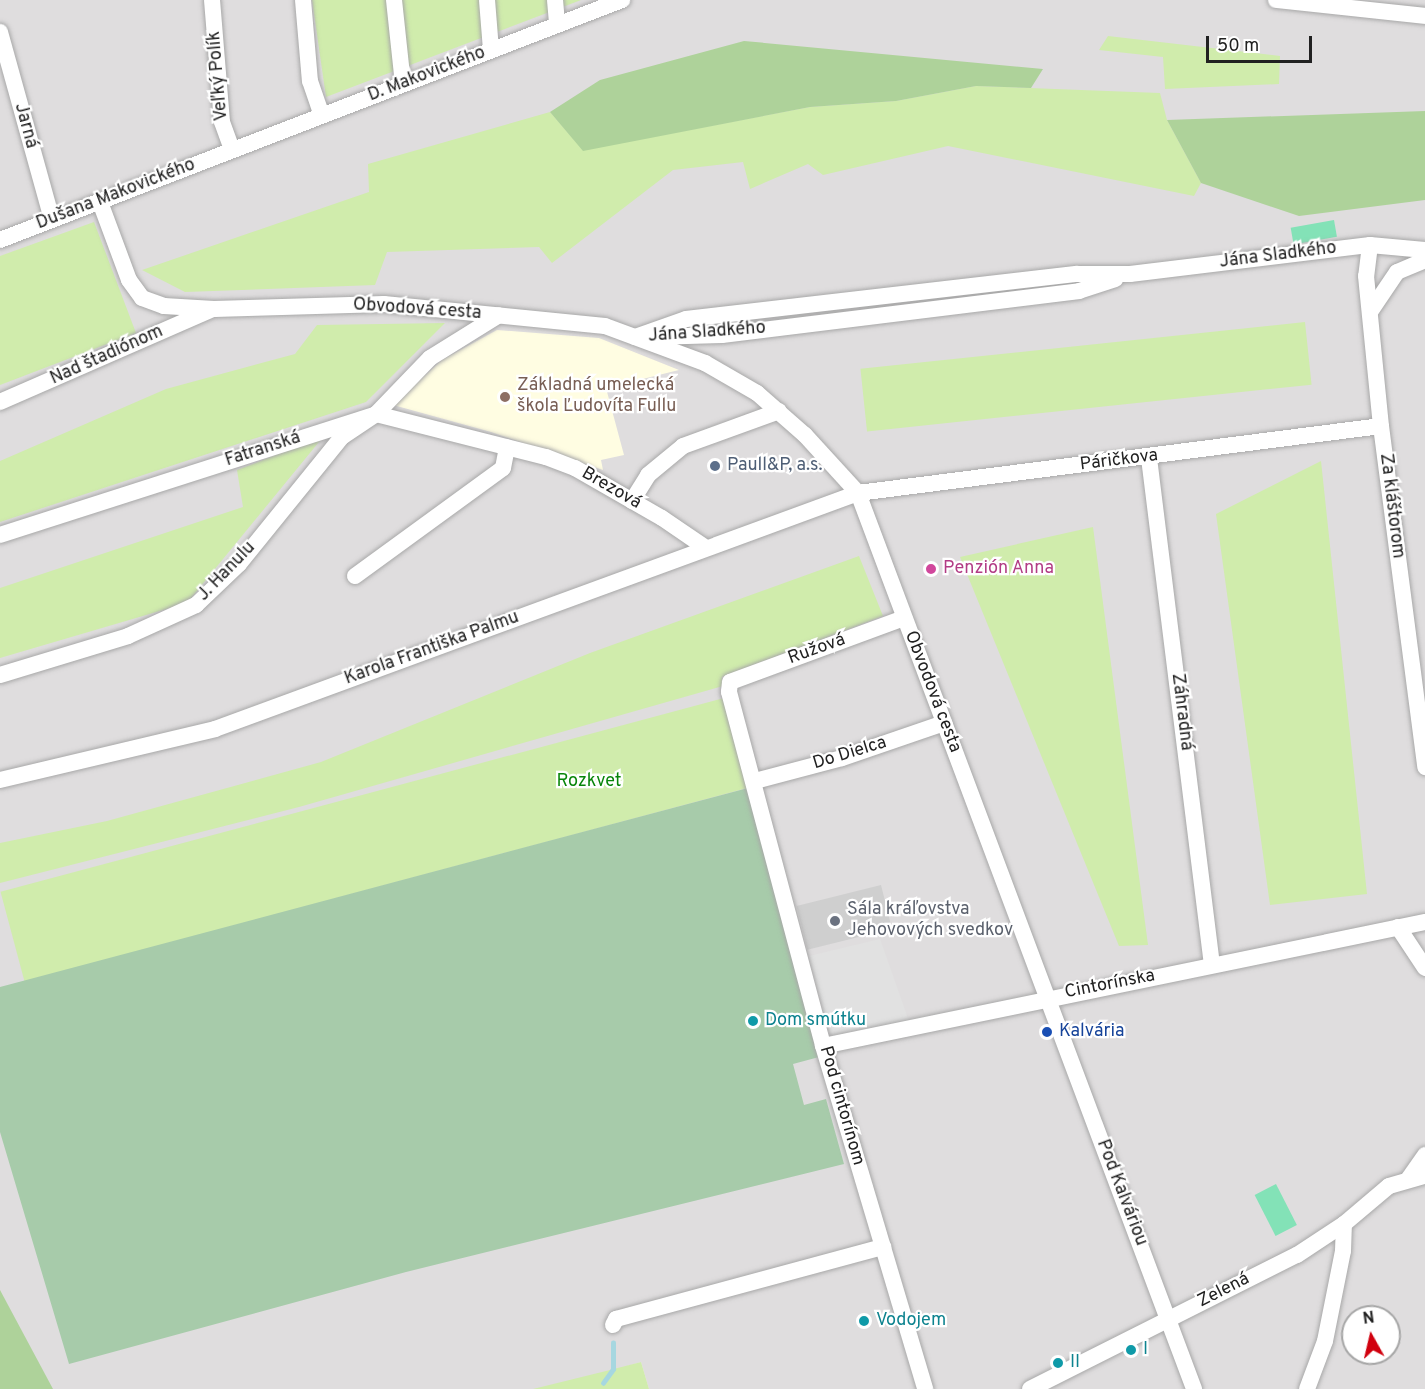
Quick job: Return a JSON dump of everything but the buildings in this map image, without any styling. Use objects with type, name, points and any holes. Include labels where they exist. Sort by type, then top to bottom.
[{"type":"street","name":"Veľký Polík","points":[[212,0],[222,122],[232,149]]},
{"type":"street","points":[[303,0],[310,81],[322,115]]},
{"type":"street","points":[[394,0],[403,84]]},
{"type":"street","points":[[487,0],[491,50]]},
{"type":"street","points":[[555,0],[557,25]]},
{"type":"street","name":"D. Makovického","points":[[232,149],[622,0]]},
{"type":"street","points":[[1276,0],[1425,15]]},
{"type":"street","name":"Jarná","points":[[0,32],[52,219]]},
{"type":"street","name":"Dušana Makovického","points":[[0,240],[232,149]]},
{"type":"street","name":"Obvodová cesta","points":[[100,202],[129,280],[142,298],[164,306],[214,309],[384,304],[605,326],[705,363],[778,411],[858,493],[1047,997]]},
{"type":"street","name":"Jána Sladkého","points":[[635,337],[722,335],[1079,291],[1130,274],[1370,246],[1425,250]]},
{"type":"street","name":"Za kláštorom","points":[[1370,246],[1366,276],[1381,426],[1425,767]]},
{"type":"street","points":[[1370,312],[1397,272],[1425,260]]},
{"type":"street","name":"Nad štadiónom","points":[[0,402],[214,309]]},
{"type":"street","name":"Fatranská","points":[[0,536],[376,414],[430,358],[499,315]]},
{"type":"street","points":[[632,501],[648,474],[682,446],[778,411]]},
{"type":"street","name":"Brezová","points":[[376,414],[507,447],[574,468],[632,501],[706,548]]},
{"type":"street","name":"J. Hanulu","points":[[0,675],[128,636],[196,605],[239,564],[342,437],[376,414]]},
{"type":"street","name":"Páričkova","points":[[858,493],[1149,458],[1381,426]]},
{"type":"street","points":[[355,576],[503,468],[507,447]]},
{"type":"street","name":"Záhradná","points":[[1149,458],[1212,965]]},
{"type":"street","name":"Karola Františka Palmu","points":[[0,780],[215,729],[858,493]]},
{"type":"street","name":"Ružová","points":[[730,682],[904,618]]},
{"type":"street","name":"Pod cintorínom","points":[[730,682],[729,692],[823,1046],[925,1389]]},
{"type":"street","name":"Do Dielca","points":[[754,781],[842,758],[944,723]]},
{"type":"street","name":"Cintorínska","points":[[823,1046],[1047,997],[1425,922]]},
{"type":"street","points":[[1398,927],[1425,968]]},
{"type":"street","name":"Pod Kalváriou","points":[[1047,997],[1194,1389]]},
{"type":"street","name":"Zelená","points":[[1030,1389],[1297,1255],[1344,1224],[1372,1197],[1417,1177],[1425,1155]]},
{"type":"street","points":[[1307,1389],[1325,1341],[1343,1251],[1344,1224]]},
{"type":"street","points":[[613,1325],[616,1319],[882,1247]]},
{"type":"shaded area","points":[[0,0],[1425,0],[1425,1389],[649,1389],[641,1362],[549,1389],[25,1389],[0,1343]]},
{"type":"shaded area","name":"Základná umelecká škola Ľudovíta Fullu","points":[[497,330],[599,338],[679,370],[606,388],[624,455],[601,460],[603,470],[491,432],[393,405],[442,360]]},
{"type":"shaded area","points":[[881,885],[892,929],[807,950],[797,906]]},
{"type":"shaded area","points":[[880,939],[911,1027],[833,1044],[809,956]]},
{"type":"green space","points":[[312,0],[581,0],[326,97]]},
{"type":"green space","points":[[1108,36],[1280,56],[1279,84],[1165,89],[1163,57],[1099,50]]},
{"type":"green space","points":[[744,41],[1043,69],[1031,88],[976,86],[896,101],[810,107],[583,151],[550,112],[600,80]]},
{"type":"green space","points":[[976,86],[1160,93],[1167,120],[1201,183],[1194,196],[948,146],[823,175],[808,164],[750,189],[743,162],[673,170],[552,263],[539,247],[387,252],[375,285],[185,292],[142,270],[369,192],[368,164],[550,112],[583,150],[810,107],[896,101]]},
{"type":"green space","points":[[1425,111],[1425,200],[1299,216],[1201,183],[1167,120]]},
{"type":"green space","points":[[1334,220],[1337,237],[1294,244],[1291,228]]},
{"type":"green space","points":[[94,222],[136,333],[0,385],[0,256]]},
{"type":"green space","points":[[1305,322],[1312,385],[867,431],[860,369]]},
{"type":"green space","points":[[445,323],[366,402],[0,522],[0,461],[166,389],[295,354],[317,325]]},
{"type":"green space","points":[[323,437],[187,603],[0,658],[0,588],[243,507],[237,470]]},
{"type":"green space","points":[[1321,461],[1367,894],[1270,905],[1216,514]]},
{"type":"green space","points":[[1093,527],[1148,945],[1119,946],[960,557]]},
{"type":"green space","points":[[859,556],[883,616],[722,677],[723,686],[299,807],[0,883],[0,843],[107,821],[321,762],[590,653]]},
{"type":"green space","name":"Rozkvet","points":[[724,698],[748,788],[25,982],[1,892]]},
{"type":"green space","points":[[748,788],[819,1057],[793,1064],[804,1105],[826,1099],[844,1164],[406,1272],[69,1364],[0,1132],[0,987]]},
{"type":"green space","points":[[1276,1184],[1297,1225],[1275,1236],[1255,1195]]},
{"type":"green space","points":[[0,1290],[53,1389],[0,1389]]},
{"type":"green space","points":[[641,1362],[649,1389],[533,1389],[606,1371]]},
{"type":"waterway","points":[[603,1383],[613,1369],[613,1343]]},
{"type":"place","name":"Základná umelecká škola Ľudovíta Fullu","points":[[505,397]]},
{"type":"place","name":"Paull&P, a.s.","points":[[715,466]]},
{"type":"place","name":"Penzión Anna","points":[[931,569]]},
{"type":"place","name":"Sála kráľovstva Jehovových svedkov","points":[[835,921]]},
{"type":"place","name":"Dom smútku","points":[[753,1021]]},
{"type":"place","name":"Kalvária","points":[[1047,1032]]},
{"type":"place","name":"Vodojem","points":[[864,1321]]},
{"type":"place","name":"I","points":[[1131,1350]]},
{"type":"place","name":"II","points":[[1058,1363]]}]
